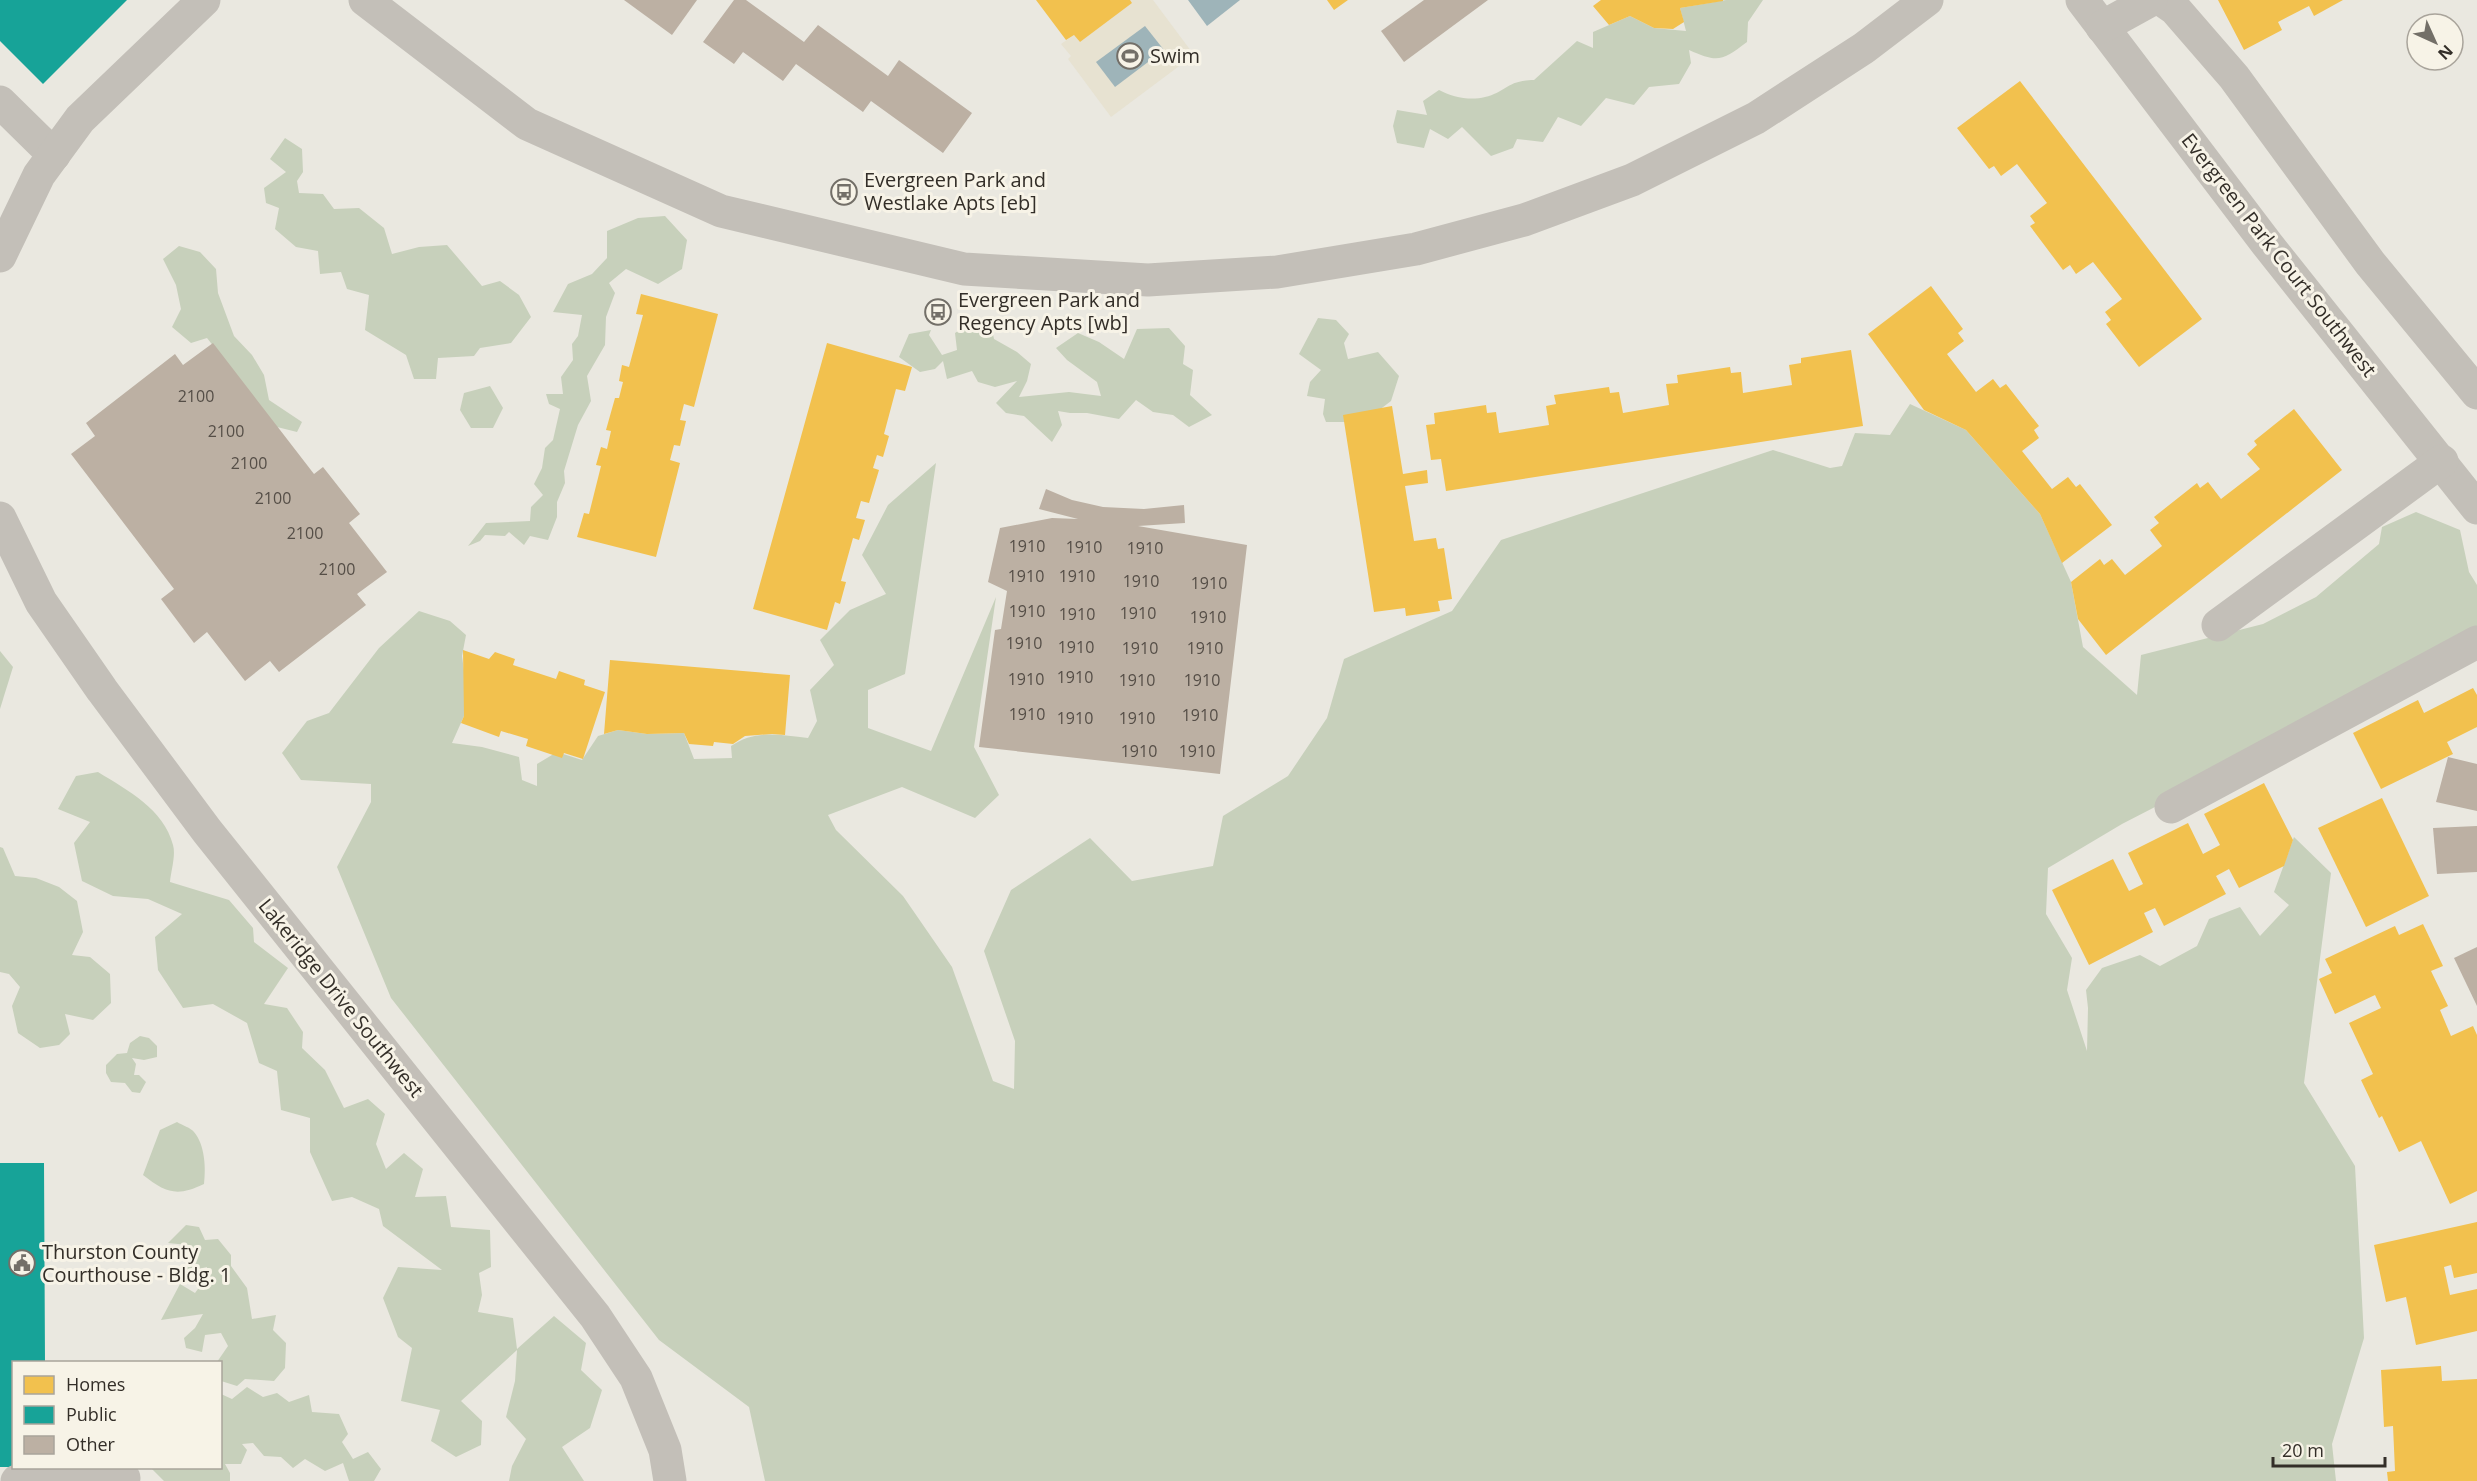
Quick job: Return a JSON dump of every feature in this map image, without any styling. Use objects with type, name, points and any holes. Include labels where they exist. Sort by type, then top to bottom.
[{"type":"street","points":[[0,256],[39,175],[80,119],[204,0]]},
{"type":"street","points":[[365,0],[527,124],[721,211],[964,269],[1148,280],[1277,272],[1416,249],[1524,220],[1632,180],[1756,118],[1864,48],[1927,0]]},
{"type":"street","name":"Evergreen Park Court Southwest","points":[[2082,0],[2267,244],[2477,508]]},
{"type":"street","points":[[2102,27],[2151,0]]},
{"type":"street","points":[[2162,0],[2175,9],[2234,76],[2370,263],[2477,393]]},
{"type":"street","points":[[0,102],[54,155]]},
{"type":"street","points":[[2218,625],[2442,462]]},
{"type":"street","name":"Lakeridge Drive Southwest","points":[[0,518],[41,602],[109,700],[207,831],[595,1316],[636,1378],[664,1450],[670,1481]]},
{"type":"street","points":[[2171,807],[2477,642]]},
{"type":"street","points":[[17,1481],[124,1478]]},
{"type":"green space","points":[[1726,0],[1763,0],[1748,22],[1747,42],[1720,58],[1707,57],[1689,50],[1691,63],[1679,84],[1649,87],[1634,105],[1606,98],[1581,126],[1558,117],[1543,142],[1517,139],[1513,148],[1491,156],[1462,127],[1448,139],[1430,129],[1424,148],[1397,143],[1393,126],[1397,110],[1427,115],[1423,101],[1439,90],[1467,98],[1492,95],[1512,84],[1534,80],[1577,41],[1593,48],[1593,32],[1630,16],[1654,28],[1686,31],[1680,8]]},
{"type":"green space","points":[[285,138],[302,149],[303,172],[297,181],[299,193],[323,194],[334,209],[359,208],[384,228],[392,254],[419,247],[447,245],[482,286],[500,281],[519,295],[531,317],[511,343],[480,348],[474,356],[438,358],[436,379],[414,379],[406,355],[365,330],[369,295],[347,289],[341,272],[320,274],[318,251],[296,247],[275,229],[279,208],[266,203],[264,188],[286,172],[270,159]]},
{"type":"green space","points":[[665,216],[687,240],[682,269],[658,284],[626,269],[609,283],[615,293],[606,317],[605,345],[587,376],[591,401],[578,425],[564,471],[565,483],[557,502],[557,517],[548,540],[530,536],[524,545],[509,532],[505,536],[485,535],[480,541],[468,546],[486,523],[530,521],[531,507],[543,495],[534,484],[542,468],[545,448],[553,440],[560,409],[549,404],[546,394],[563,394],[561,377],[573,360],[572,344],[578,336],[582,315],[553,312],[568,284],[592,274],[607,258],[607,231],[638,218]]},
{"type":"green space","points":[[179,246],[200,252],[216,269],[218,293],[234,336],[252,355],[264,375],[269,400],[302,422],[297,432],[277,427],[207,338],[191,343],[172,327],[181,309],[176,285],[163,259]]},
{"type":"green space","points":[[1318,318],[1336,320],[1349,334],[1344,343],[1348,359],[1378,352],[1399,376],[1391,401],[1370,417],[1353,422],[1326,422],[1323,414],[1325,399],[1307,396],[1310,382],[1321,370],[1299,354]]},
{"type":"green space","points":[[975,320],[992,330],[994,339],[1017,352],[1031,364],[1027,381],[1019,397],[1069,392],[1101,396],[1097,382],[1067,360],[1056,348],[1078,333],[1099,342],[1124,359],[1137,329],[1169,328],[1185,346],[1183,364],[1193,370],[1190,395],[1212,415],[1189,427],[1173,415],[1153,412],[1136,400],[1119,419],[1058,411],[1062,425],[1052,442],[1024,416],[1006,413],[996,403],[1017,381],[995,387],[978,382],[972,371],[947,379],[943,361],[935,369],[920,372],[899,357],[909,334],[931,330],[929,335],[942,355],[957,350],[955,333]]},
{"type":"green space","points":[[490,386],[503,408],[493,428],[471,428],[460,410],[464,393]]},
{"type":"green space","points":[[1910,404],[1966,430],[2040,514],[2071,582],[2083,647],[2137,695],[2141,655],[2263,624],[2316,597],[2379,544],[2382,527],[2416,512],[2460,530],[2469,572],[2477,585],[2477,641],[2122,824],[2048,868],[2046,914],[2072,958],[2067,990],[2087,1051],[2086,990],[2102,968],[2140,955],[2160,966],[2197,946],[2209,919],[2240,907],[2260,936],[2289,905],[2274,892],[2294,837],[2331,873],[2304,1083],[2355,1166],[2364,1338],[2332,1444],[2336,1481],[765,1481],[749,1407],[659,1340],[391,998],[337,867],[371,802],[371,784],[301,780],[282,753],[307,721],[329,713],[379,648],[419,611],[450,621],[466,635],[462,656],[465,678],[464,716],[452,743],[482,747],[519,757],[522,780],[537,786],[537,764],[557,752],[582,760],[598,736],[618,730],[647,734],[684,733],[694,759],[732,758],[731,746],[759,735],[808,738],[817,721],[810,690],[834,665],[820,640],[850,610],[886,594],[862,555],[888,505],[936,463],[905,674],[868,690],[868,728],[931,751],[996,597],[974,747],[999,795],[975,818],[902,787],[828,815],[836,830],[903,896],[952,967],[993,1081],[1014,1089],[1015,1041],[984,951],[1011,890],[1090,838],[1132,881],[1213,866],[1223,816],[1288,776],[1327,718],[1344,659],[1452,611],[1501,540],[1773,450],[1830,468],[1842,466],[1855,433],[1890,435]]},
{"type":"green space","points":[[0,651],[13,667],[0,709]]},
{"type":"green space","points":[[98,772],[143,802],[162,821],[174,849],[170,882],[229,900],[253,928],[254,942],[288,968],[264,1004],[287,1008],[303,1032],[302,1048],[325,1070],[344,1108],[368,1099],[385,1114],[376,1144],[386,1169],[404,1153],[423,1169],[415,1197],[446,1196],[451,1227],[490,1230],[491,1267],[479,1273],[482,1295],[478,1312],[513,1318],[517,1349],[554,1316],[586,1343],[581,1370],[602,1390],[590,1428],[562,1447],[584,1481],[509,1481],[512,1466],[526,1439],[506,1417],[515,1381],[517,1350],[461,1401],[482,1421],[481,1445],[456,1457],[431,1441],[440,1410],[401,1401],[412,1348],[398,1337],[383,1298],[398,1267],[442,1270],[383,1226],[379,1209],[352,1197],[332,1201],[310,1152],[310,1118],[281,1110],[277,1071],[259,1063],[247,1023],[213,1004],[183,1008],[158,970],[155,937],[182,914],[148,899],[113,896],[82,881],[74,843],[90,822],[58,809],[76,776]]},
{"type":"green space","points":[[0,847],[3,848],[15,876],[36,878],[59,887],[77,901],[83,932],[72,955],[90,957],[110,974],[111,1003],[93,1020],[65,1014],[70,1034],[59,1045],[40,1048],[18,1033],[12,1006],[20,987],[9,974],[0,972]]},
{"type":"green space","points":[[140,1036],[149,1038],[157,1046],[157,1057],[144,1060],[132,1058],[136,1064],[134,1075],[139,1075],[146,1082],[140,1093],[132,1092],[125,1083],[111,1082],[106,1073],[106,1065],[117,1054],[127,1053],[130,1043]]},
{"type":"green space","points":[[177,1122],[191,1129],[198,1137],[203,1150],[205,1171],[204,1184],[179,1192],[158,1186],[143,1175],[160,1130]]},
{"type":"green space","points":[[186,1225],[199,1227],[205,1240],[218,1239],[231,1255],[231,1266],[247,1288],[252,1319],[276,1315],[273,1330],[286,1343],[285,1368],[274,1381],[245,1379],[237,1386],[222,1381],[222,1361],[218,1361],[228,1346],[221,1333],[205,1335],[202,1352],[186,1348],[184,1338],[195,1328],[203,1314],[161,1320],[180,1284],[195,1293],[206,1278],[207,1267],[182,1273],[194,1257],[188,1245],[168,1243]]},
{"type":"green space","points":[[247,1387],[263,1397],[277,1393],[289,1402],[309,1395],[312,1412],[339,1414],[348,1434],[342,1442],[353,1459],[368,1452],[381,1469],[374,1481],[349,1481],[343,1463],[325,1471],[305,1459],[293,1468],[281,1457],[264,1456],[253,1443],[242,1444],[247,1450],[241,1464],[225,1464],[230,1473],[230,1481],[164,1481],[152,1469],[222,1469],[222,1394],[232,1399]]},
{"type":"shaded area","points":[[1130,0],[1153,0],[1194,55],[1111,117],[1068,59],[1071,56],[1061,44],[1074,35],[1080,42],[1132,3]]},
{"type":"water","points":[[1188,0],[1240,0],[1207,26]]},
{"type":"water","name":"Swim","points":[[1145,26],[1164,50],[1115,87],[1096,62]]},
{"type":"building: Homes","points":[[1036,0],[1130,0],[1132,3],[1080,42],[1074,35],[1066,40]]},
{"type":"building: Homes","points":[[1327,0],[1348,0],[1334,10]]},
{"type":"building: Homes","points":[[1601,0],[1723,1],[1680,8],[1684,22],[1673,29],[1654,28],[1630,16],[1609,25],[1593,6]]},
{"type":"building: Homes","points":[[2218,0],[2343,0],[2314,16],[2309,6],[2278,22],[2282,30],[2244,50]]},
{"type":"building: Homes","points":[[2020,81],[2202,319],[2139,367],[2106,324],[2111,320],[2105,312],[2122,299],[2093,262],[2076,274],[2070,265],[2063,270],[2030,226],[2035,223],[2030,216],[2047,203],[2017,164],[2001,176],[1994,166],[1989,169],[1957,128]]},
{"type":"building: Homes","points":[[1931,286],[1963,329],[1958,333],[1964,341],[1947,354],[1976,392],[1993,379],[2000,388],[2006,384],[2039,426],[2034,430],[2039,438],[2022,451],[2052,489],[2068,477],[2076,487],[2080,484],[2112,525],[2062,563],[2040,514],[1966,430],[1924,410],[1868,334]]},
{"type":"building: Homes","points":[[641,294],[718,314],[694,407],[684,404],[680,420],[686,421],[680,446],[674,445],[670,460],[680,463],[656,557],[577,537],[584,513],[589,514],[601,466],[596,465],[601,447],[607,449],[611,431],[606,430],[615,398],[619,398],[623,382],[619,381],[622,365],[629,367],[643,315],[636,314]]},
{"type":"building: Homes","points":[[827,343],[912,367],[905,391],[896,389],[884,434],[889,436],[883,457],[877,455],[873,468],[879,470],[869,503],[861,501],[856,518],[865,520],[859,540],[853,538],[841,581],[846,582],[840,604],[835,602],[827,630],[753,609]]},
{"type":"building: Homes","points":[[1851,350],[1863,426],[1446,491],[1441,459],[1431,460],[1426,425],[1435,424],[1434,413],[1486,405],[1487,413],[1496,412],[1499,433],[1549,425],[1546,406],[1556,404],[1554,395],[1609,387],[1610,393],[1619,392],[1623,413],[1669,405],[1666,384],[1678,383],[1677,375],[1730,367],[1731,373],[1741,372],[1743,393],[1792,385],[1789,365],[1801,363],[1801,358]]},
{"type":"building: Homes","points":[[1392,406],[1403,474],[1427,470],[1428,483],[1405,486],[1414,541],[1436,538],[1438,549],[1444,548],[1452,599],[1438,601],[1440,611],[1406,616],[1405,608],[1374,612],[1343,415]]},
{"type":"building: Homes","points":[[2294,409],[2342,470],[2106,655],[2078,619],[2071,582],[2100,559],[2104,565],[2112,559],[2125,575],[2162,546],[2150,530],[2159,523],[2154,517],[2197,483],[2200,488],[2208,482],[2221,499],[2260,469],[2247,454],[2257,445],[2254,441]]},
{"type":"building: Homes","points":[[463,650],[489,659],[495,652],[515,659],[513,665],[556,679],[559,671],[585,680],[584,685],[605,692],[583,759],[564,753],[562,758],[526,746],[528,739],[501,731],[499,737],[461,723],[464,716]]},
{"type":"building: Homes","points":[[610,660],[790,675],[785,735],[745,736],[733,744],[714,742],[713,746],[689,744],[684,733],[647,734],[618,730],[604,734]]},
{"type":"building: Homes","points":[[2473,688],[2477,695],[2477,727],[2447,742],[2453,754],[2381,789],[2353,733],[2418,700],[2424,713]]},
{"type":"building: Homes","points":[[2264,783],[2293,840],[2284,866],[2239,888],[2229,869],[2216,876],[2226,894],[2164,926],[2155,908],[2144,913],[2153,932],[2089,965],[2052,890],[2113,859],[2129,891],[2143,884],[2128,853],[2188,823],[2203,854],[2220,845],[2204,814]]},
{"type":"building: Homes","points":[[2382,798],[2429,896],[2366,927],[2318,828]]},
{"type":"building: Homes","points":[[2423,924],[2443,966],[2431,971],[2448,1006],[2440,1010],[2451,1036],[2473,1026],[2477,1035],[2477,1191],[2450,1204],[2421,1141],[2399,1152],[2382,1116],[2379,1118],[2361,1080],[2373,1074],[2349,1023],[2381,1008],[2375,995],[2335,1014],[2319,979],[2332,973],[2325,959],[2395,926],[2399,935]]},
{"type":"building: Homes","points":[[2477,1222],[2477,1273],[2454,1278],[2451,1265],[2444,1267],[2450,1295],[2477,1289],[2477,1331],[2416,1345],[2406,1297],[2386,1302],[2374,1245]]},
{"type":"building: Homes","points":[[2441,1366],[2442,1381],[2477,1379],[2477,1481],[2388,1481],[2387,1472],[2395,1471],[2393,1426],[2384,1427],[2381,1370]]},
{"type":"building: Public","points":[[0,0],[127,0],[43,84],[0,41]]},
{"type":"building: Public","name":"Thurston County Courthouse - Bldg. 1","points":[[0,1163],[44,1163],[45,1361],[12,1361],[12,1467],[0,1467]]},
{"type":"building: Other","points":[[624,0],[697,0],[672,35]]},
{"type":"building: Other","points":[[734,0],[746,0],[804,42],[818,25],[888,76],[899,60],[972,113],[943,153],[871,101],[863,112],[796,64],[783,81],[743,52],[734,64],[703,42]]},
{"type":"building: Other","points":[[1424,0],[1488,0],[1404,62],[1381,31]]},
{"type":"building: Other","points":[[213,343],[314,474],[323,467],[360,514],[349,523],[387,572],[357,594],[366,605],[279,672],[270,661],[245,681],[207,632],[194,643],[161,599],[174,589],[71,454],[95,436],[86,423],[175,354],[183,365]]},
{"type":"building: Other","points":[[1046,489],[1072,500],[1103,507],[1144,509],[1184,505],[1185,523],[1138,526],[1247,545],[1220,774],[979,747],[995,630],[1001,629],[1007,591],[988,582],[1000,528],[1052,518],[1078,519],[1039,509]]},
{"type":"building: Other","points":[[2448,757],[2477,764],[2477,811],[2436,802]]},
{"type":"building: Other","points":[[2477,826],[2477,872],[2437,874],[2433,828]]},
{"type":"building: Other","points":[[2477,947],[2477,1006],[2454,958]]},
{"type":"place","name":"Swim","points":[[1130,56]]},
{"type":"place","name":"Evergreen Park and Westlake Apts [eb]","points":[[844,192]]},
{"type":"place","name":"Evergreen Park and Regency Apts [wb]","points":[[938,312]]},
{"type":"place","name":"Thurston County Courthouse - Bldg. 1","points":[[22,1263]]}]
